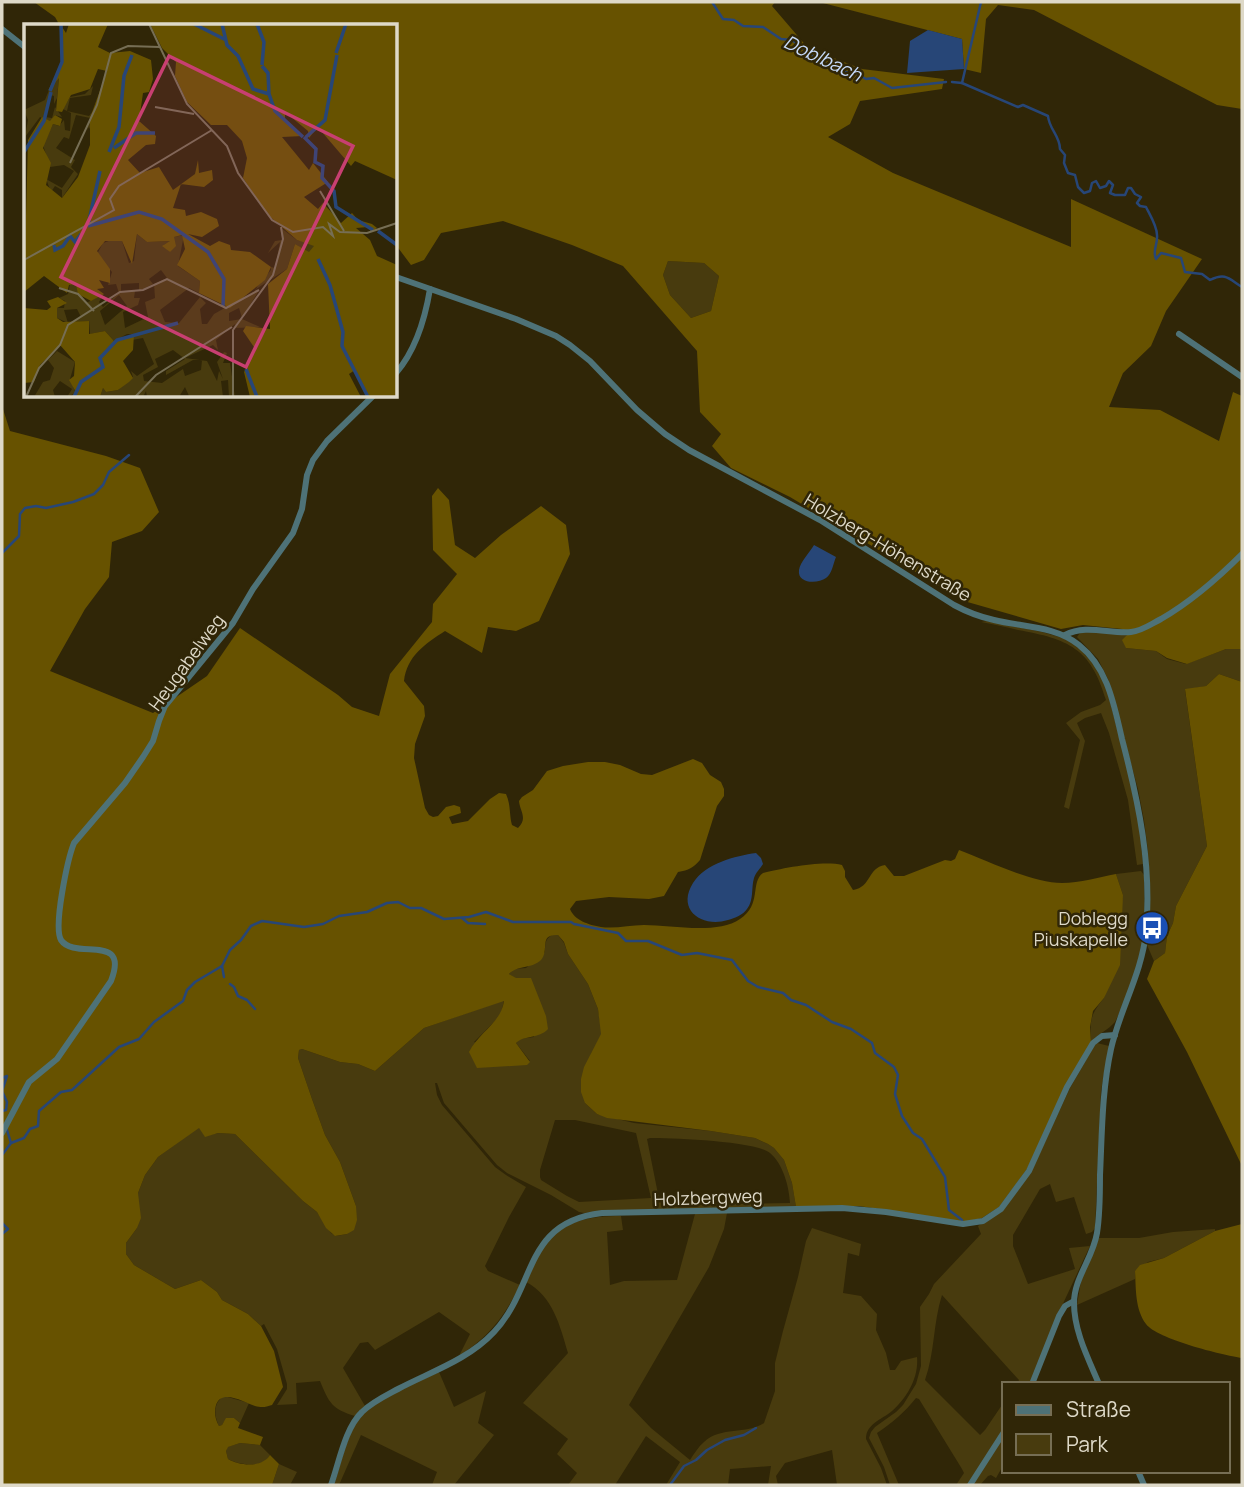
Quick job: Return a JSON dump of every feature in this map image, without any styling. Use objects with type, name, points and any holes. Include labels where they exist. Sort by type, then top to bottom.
[{"type":"street","points":[[2,29],[24,46]]},
{"type":"street","name":"Holzberg-Höhenstraße","points":[[397,277],[516,318],[556,336],[590,361],[637,410],[689,450],[820,520],[954,605],[995,621],[1065,635],[1093,658],[1106,680],[1132,776],[1144,837],[1146,870],[1146,935],[1138,972],[1115,1035],[1104,1091],[1097,1236],[1079,1280],[1074,1301],[1076,1323],[1098,1382]]},
{"type":"street","points":[[397,372],[404,364],[422,324],[430,289]]},
{"type":"street","points":[[1179,334],[1242,377]]},
{"type":"street","name":"Heugabelweg","points":[[4,1129],[29,1082],[57,1059],[111,981],[117,968],[113,956],[104,951],[69,946],[60,936],[60,904],[74,843],[125,783],[153,741],[165,706],[233,623],[253,589],[293,533],[302,509],[309,469],[317,454],[372,397]]},
{"type":"street","points":[[1065,635],[1084,630],[1131,632],[1146,628],[1213,583],[1242,554]]},
{"type":"street","name":"Holzbergweg","points":[[331,1485],[348,1435],[361,1412],[386,1395],[453,1362],[488,1338],[509,1312],[542,1244],[566,1223],[582,1216],[602,1213],[842,1208],[963,1224],[983,1221],[1001,1209],[1029,1171],[1067,1087],[1093,1043],[1102,1036],[1115,1035]]},
{"type":"street","points":[[1033,1382],[1059,1316],[1065,1306],[1074,1301]]},
{"type":"street","points":[[970,1485],[1002,1435]]},
{"type":"green space","points":[[668,261],[704,263],[719,276],[711,311],[691,318],[670,295],[663,275]]},
{"type":"green space","points":[[987,621],[1063,638],[1082,651],[1097,668],[1107,690],[1133,790],[1143,864],[1137,865],[1128,800],[1101,713],[1077,723],[1085,741],[1069,809],[1064,807],[1080,740],[1066,723],[1106,700],[1093,668],[1085,657],[1064,642],[1036,633],[981,622]]},
{"type":"green space","points":[[1085,631],[1127,635],[1126,648],[1156,651],[1167,659],[1186,664],[1226,649],[1242,649],[1242,682],[1219,674],[1206,686],[1185,690],[1207,846],[1176,906],[1165,953],[1154,961],[1147,945],[1148,851],[1138,789],[1108,679],[1098,659],[1077,637]]},
{"type":"green space","points":[[1141,871],[1144,875],[1144,921],[1136,969],[1115,1022],[1091,1042],[1092,1018],[1104,998],[1123,895],[1116,874]]},
{"type":"green space","points":[[558,935],[564,943],[568,954],[588,984],[598,1009],[602,1034],[591,1054],[585,1103],[597,1114],[634,1123],[711,1131],[755,1138],[768,1144],[784,1160],[796,1207],[579,1212],[497,1165],[444,1103],[435,1083],[442,1105],[495,1167],[526,1187],[485,1266],[488,1271],[520,1285],[495,1325],[459,1356],[470,1334],[439,1312],[375,1350],[368,1342],[360,1343],[343,1368],[365,1406],[355,1416],[332,1404],[320,1381],[296,1383],[297,1404],[277,1405],[287,1389],[287,1384],[277,1349],[264,1324],[261,1326],[248,1314],[222,1300],[217,1292],[201,1280],[175,1289],[134,1265],[126,1254],[126,1243],[137,1228],[138,1193],[145,1175],[158,1157],[199,1127],[205,1136],[218,1133],[235,1134],[317,1212],[331,1233],[336,1236],[347,1234],[356,1206],[340,1162],[325,1135],[298,1058],[299,1050],[340,1062],[358,1064],[375,1071],[424,1028],[504,1000],[501,1015],[474,1042],[530,1061],[516,1043],[519,1039],[534,1037],[515,978],[509,974],[513,969],[526,968],[545,952],[546,942],[550,937]],"holes":[[[555,1120],[575,1120],[636,1133],[651,1198],[579,1202],[541,1180],[540,1170]],[[647,1139],[713,1141],[762,1149],[770,1153],[782,1169],[790,1203],[664,1205],[658,1194]]]},
{"type":"green space","points":[[1097,1043],[1109,1046],[1101,1091],[1095,1228],[1086,1234],[1074,1197],[1056,1202],[1050,1184],[1040,1189],[1013,1235],[1013,1246],[1028,1284],[1075,1269],[1069,1248],[1090,1246],[1031,1382],[1018,1382],[942,1295],[925,1380],[980,1435],[1002,1405],[1002,1431],[968,1485],[956,1485],[964,1473],[916,1398],[898,1417],[877,1433],[899,1485],[890,1485],[869,1438],[875,1427],[903,1405],[916,1384],[921,1366],[920,1307],[934,1284],[981,1234],[978,1226],[1003,1210],[1031,1172],[1070,1088]]},
{"type":"green space","points":[[727,1213],[724,1229],[709,1267],[629,1405],[651,1428],[690,1460],[711,1437],[764,1423],[775,1391],[775,1363],[806,1241],[812,1228],[861,1244],[859,1256],[848,1253],[843,1293],[861,1296],[877,1314],[876,1330],[890,1370],[895,1370],[901,1361],[917,1357],[914,1379],[903,1400],[871,1426],[867,1434],[866,1439],[887,1485],[837,1485],[832,1450],[785,1463],[776,1476],[778,1485],[768,1485],[771,1466],[730,1469],[728,1485],[666,1485],[680,1462],[646,1436],[615,1485],[568,1485],[577,1473],[557,1454],[568,1439],[523,1403],[568,1353],[549,1303],[526,1282],[541,1251],[558,1231],[577,1221],[621,1216],[623,1230],[607,1232],[610,1285],[624,1281],[677,1280],[695,1214]]},
{"type":"green space","points":[[1215,1229],[1164,1258],[1148,1262],[1135,1271],[1135,1279],[1077,1305],[1081,1281],[1099,1238],[1139,1238]]},
{"type":"green space","points":[[439,1372],[454,1407],[486,1391],[478,1423],[494,1435],[454,1485],[432,1485],[437,1472],[361,1435],[339,1485],[334,1485],[349,1438],[362,1415],[394,1393]]},
{"type":"green space","points":[[224,1396],[249,1403],[240,1423],[234,1418],[219,1426],[216,1409]]},
{"type":"green space","points":[[1002,1438],[1002,1468],[996,1478],[991,1475],[980,1485],[973,1485]]},
{"type":"green space","points":[[240,1443],[260,1445],[270,1455],[263,1462],[253,1465],[228,1459],[227,1447]]},
{"type":"green space","points":[[279,1464],[297,1472],[290,1485],[272,1485]]},
{"type":"shaded area","points":[[34,2],[775,2],[772,6],[808,48],[862,69],[944,79],[942,89],[860,101],[850,124],[828,137],[893,173],[1071,247],[1071,199],[1202,259],[1166,311],[1151,346],[1123,373],[1109,407],[1160,410],[1219,441],[1233,392],[1242,396],[1242,649],[1226,649],[1187,664],[1167,658],[1156,651],[1126,648],[1122,640],[1127,635],[1122,629],[1083,625],[1061,629],[964,601],[790,497],[731,468],[712,446],[721,434],[700,412],[697,351],[623,266],[503,221],[441,233],[424,260],[411,265],[397,246],[397,24],[59,24],[55,17]],"holes":[[[668,261],[704,263],[719,276],[711,311],[691,318],[670,295],[663,275]]]},
{"type":"shaded area","points":[[819,2],[1242,2],[1242,109],[1217,105],[1034,10],[998,5],[986,19],[981,73],[964,69],[962,39]]},
{"type":"shaded area","points":[[2,406],[10,431],[106,456],[140,468],[159,512],[142,531],[112,542],[109,577],[85,609],[50,671],[153,713],[207,676],[240,628],[352,707],[379,716],[390,674],[432,622],[433,604],[457,574],[433,550],[432,496],[438,488],[449,500],[455,545],[475,558],[541,506],[566,525],[570,554],[539,621],[516,631],[488,627],[482,653],[445,631],[413,658],[404,681],[424,706],[425,716],[415,744],[414,758],[425,808],[433,817],[438,816],[446,807],[460,807],[461,813],[449,817],[452,824],[468,821],[499,793],[506,794],[512,825],[518,828],[523,818],[519,801],[533,790],[547,771],[588,762],[620,765],[641,774],[652,775],[693,759],[702,763],[710,775],[721,782],[724,796],[717,806],[700,860],[690,868],[678,872],[664,896],[649,899],[609,897],[576,901],[570,909],[578,919],[587,923],[606,927],[719,927],[740,919],[747,913],[754,901],[759,877],[763,873],[814,864],[842,865],[853,890],[863,885],[879,867],[885,865],[894,876],[904,876],[945,860],[951,861],[959,850],[1050,882],[1076,882],[1116,874],[1123,895],[1120,965],[1104,998],[1093,1011],[1091,1042],[1027,1169],[999,1207],[982,1218],[966,1222],[859,1206],[796,1207],[784,1160],[768,1144],[755,1138],[607,1118],[597,1114],[585,1103],[581,1092],[581,1079],[584,1067],[601,1034],[598,1009],[588,984],[568,954],[564,942],[558,935],[552,935],[546,940],[541,960],[509,974],[516,978],[531,978],[546,1016],[548,1029],[516,1043],[530,1062],[527,1065],[477,1068],[469,1052],[499,1015],[504,1001],[424,1028],[375,1071],[358,1064],[340,1062],[299,1050],[298,1058],[325,1135],[340,1162],[356,1206],[357,1220],[354,1230],[335,1236],[326,1228],[317,1212],[235,1134],[218,1133],[205,1137],[199,1128],[158,1157],[145,1175],[138,1193],[141,1218],[126,1243],[126,1254],[134,1265],[175,1289],[201,1280],[217,1292],[222,1300],[248,1314],[261,1326],[274,1351],[283,1387],[272,1405],[260,1407],[228,1397],[219,1400],[215,1413],[219,1426],[226,1418],[234,1418],[240,1423],[238,1428],[263,1437],[260,1445],[240,1443],[228,1447],[226,1451],[228,1459],[244,1464],[262,1462],[270,1455],[279,1464],[272,1485],[2,1485]]},
{"type":"shaded area","points":[[1219,674],[1242,682],[1242,1166],[1187,1052],[1147,979],[1154,961],[1165,953],[1176,906],[1207,846],[1185,689],[1206,686]]},
{"type":"shaded area","points":[[1242,1224],[1242,1358],[1176,1341],[1152,1330],[1146,1324],[1138,1305],[1135,1271],[1140,1265],[1164,1258],[1215,1231]]},
{"type":"water","points":[[928,30],[962,39],[964,69],[907,73],[910,41]]},
{"type":"water","points":[[814,545],[836,557],[828,576],[809,582],[801,578],[799,570]]},
{"type":"water","points":[[756,853],[763,864],[754,878],[751,902],[741,915],[718,922],[694,915],[688,901],[689,893],[693,883],[705,870],[739,856]]},
{"type":"waterway","name":"Doblbach","points":[[712,2],[723,19],[734,20],[743,26],[763,27],[781,39],[792,40],[821,62],[866,79],[874,78],[892,88],[946,82]]},
{"type":"waterway","points":[[962,83],[981,2]]},
{"type":"waterway","name":"Doblbach","points":[[952,82],[962,83],[1018,107],[1023,105],[1048,116],[1060,149],[1065,155],[1064,163],[1068,173],[1075,175],[1078,187],[1084,193],[1090,191],[1092,183],[1096,181],[1100,188],[1106,186],[1109,181],[1113,185],[1110,193],[1125,195],[1128,188],[1131,188],[1141,197],[1137,203],[1146,207],[1156,228],[1156,259],[1161,253],[1181,258],[1185,272],[1202,274],[1210,280],[1224,277],[1242,287]]},
{"type":"waterway","points":[[2,553],[19,536],[20,514],[25,508],[46,508],[94,494],[103,485],[109,472],[129,455]]},
{"type":"waterway","points":[[11,1143],[24,1138],[30,1129],[38,1126],[39,1111],[61,1092],[72,1090],[119,1047],[139,1039],[154,1022],[183,1001],[187,990],[195,982],[222,966],[230,950],[251,926],[262,921],[304,927],[323,924],[339,916],[367,912],[387,903],[398,902],[410,908],[421,908],[444,919],[469,917],[486,912],[513,922],[571,922],[618,933],[626,941],[648,941],[682,955],[697,953],[732,960],[748,981],[758,987],[783,993],[832,1022],[851,1029],[872,1043],[875,1053],[894,1067],[898,1075],[895,1094],[902,1116],[913,1133],[922,1139],[945,1177],[949,1210],[962,1220]]},
{"type":"waterway","points":[[462,918],[468,923],[485,924]]},
{"type":"waterway","points":[[222,966],[224,977]]},
{"type":"waterway","points":[[230,984],[238,996],[247,1000],[255,1009]]},
{"type":"waterway","points":[[2,1078],[7,1076],[2,1091],[7,1102],[6,1110],[2,1111]]},
{"type":"waterway","points":[[2,1124],[11,1143],[2,1155]]},
{"type":"waterway","points":[[2,1223],[8,1229],[2,1234]]},
{"type":"waterway","points":[[670,1485],[684,1466],[707,1450],[756,1428]]},
{"type":"place","name":"Doblegg Piuskapelle","points":[[1152,928]]}]
